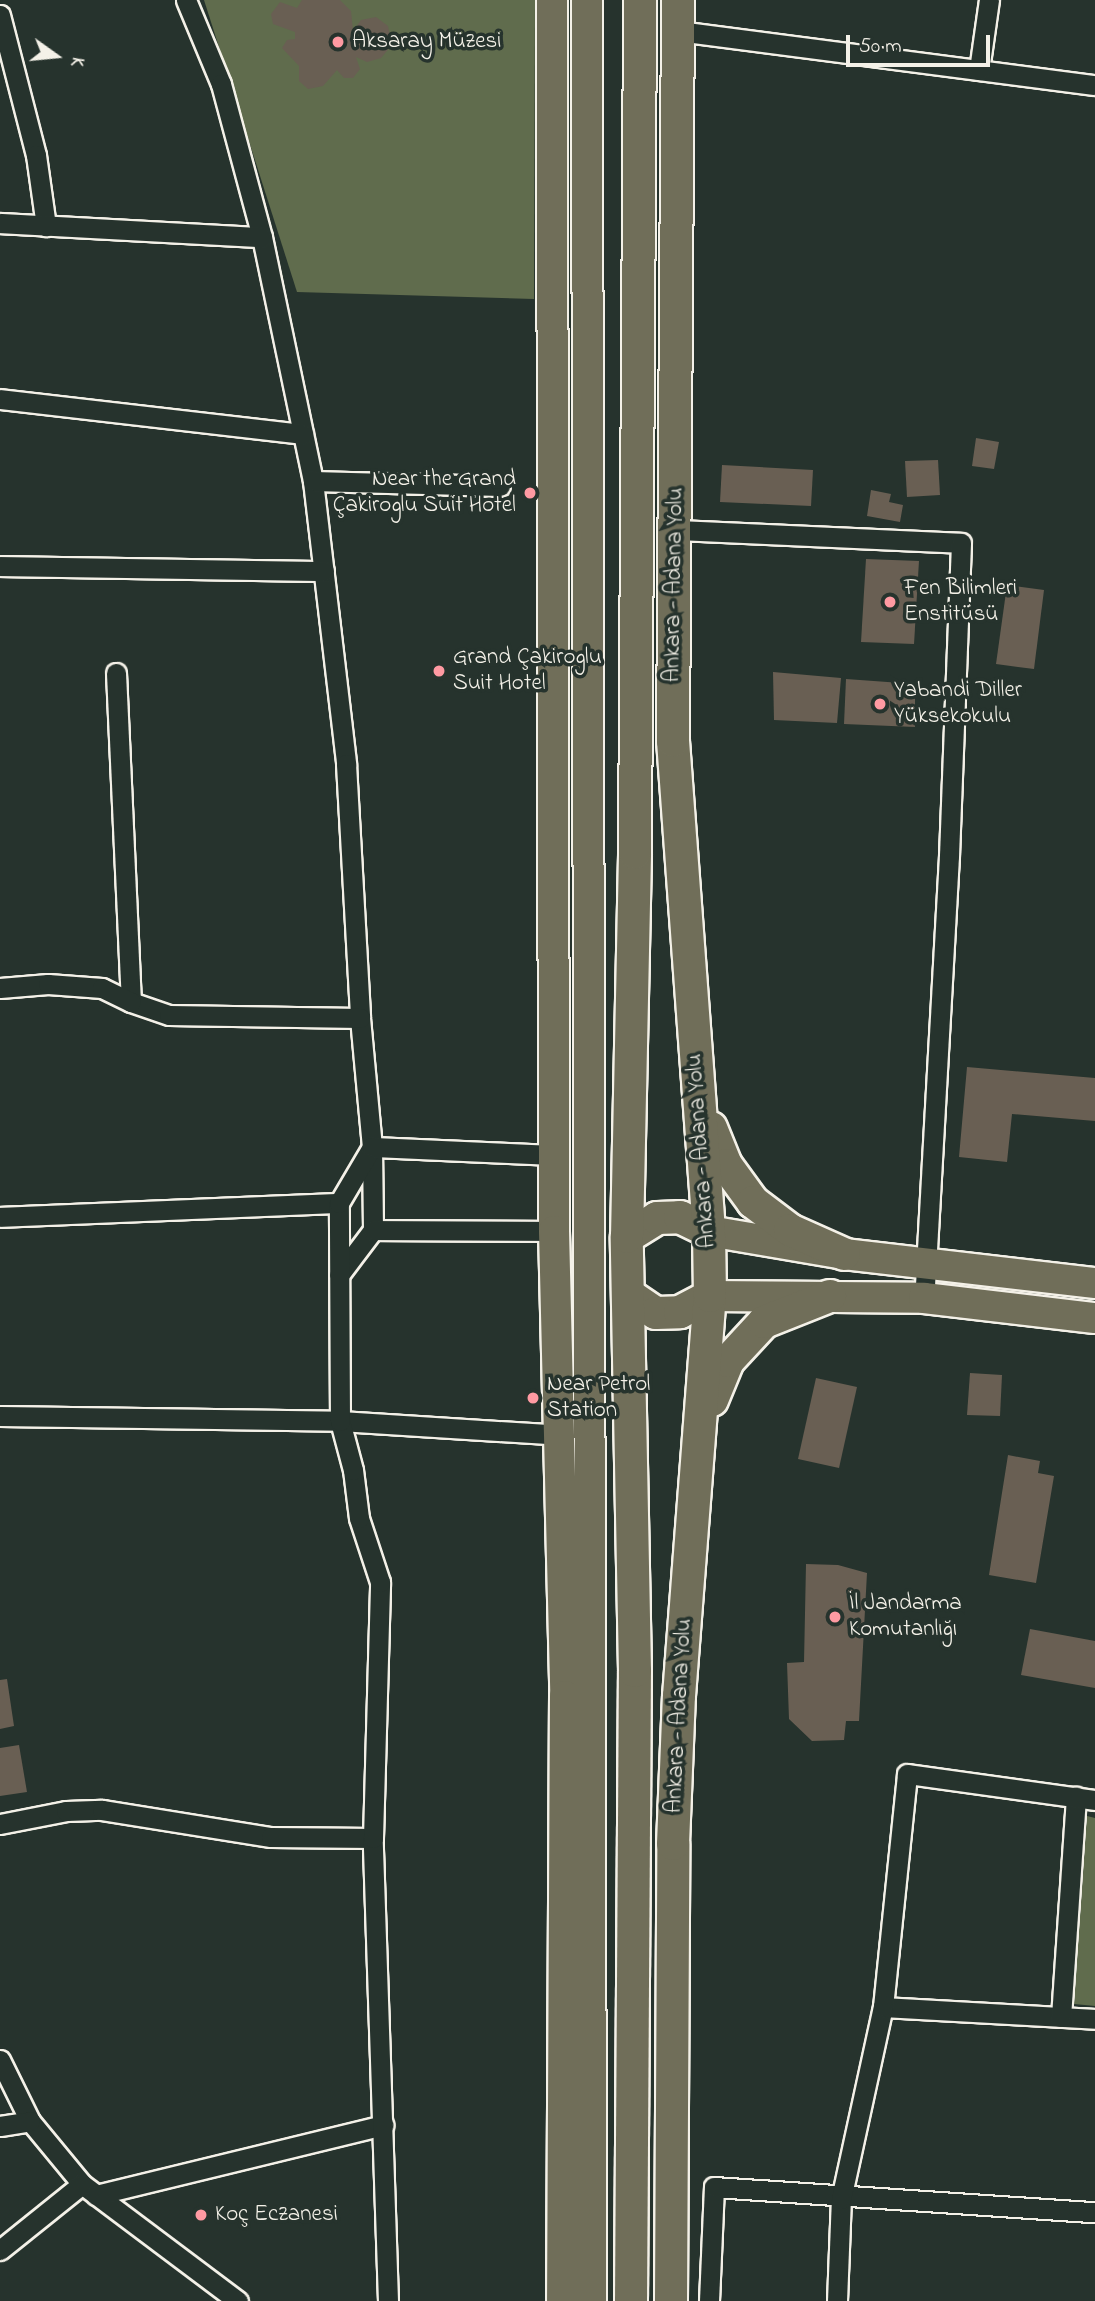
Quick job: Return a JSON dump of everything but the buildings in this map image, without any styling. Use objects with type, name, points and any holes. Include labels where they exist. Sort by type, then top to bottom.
[{"type":"highway","name":"Ankara - Adana Yolu","points":[[631,2301],[635,1671],[628,1237],[635,853],[640,0]]},
{"type":"highway","name":"Ankara - Adana Yolu","points":[[671,2301],[674,1831],[680,1667],[702,1423],[710,1296],[709,1231],[673,741],[678,0]]},
{"type":"highway","points":[[699,1093],[726,1165],[753,1202],[790,1230],[844,1254]]},
{"type":"highway","points":[[628,1237],[657,1218],[680,1217],[709,1231]]},
{"type":"highway","points":[[629,1295],[656,1313],[680,1312],[710,1296]]},
{"type":"highway","points":[[702,1423],[728,1361],[743,1342],[764,1322],[830,1296]]},
{"type":"main road","points":[[552,0],[554,1230],[565,1696],[562,2301]]},
{"type":"main road","points":[[587,0],[591,2301]]},
{"type":"main road","points":[[555,1155],[589,1156]]},
{"type":"main road","points":[[554,1230],[588,1230]]},
{"type":"main road","points":[[709,1231],[844,1254],[1095,1283]]},
{"type":"main road","points":[[710,1296],[923,1298],[1095,1318]]},
{"type":"street","points":[[186,0],[221,84],[261,237],[313,481],[324,571],[346,764],[360,1017],[372,1147],[373,1230],[339,1275]]},
{"type":"street","points":[[979,70],[989,0]]},
{"type":"street","points":[[0,15],[36,155],[46,226]]},
{"type":"street","points":[[678,31],[1095,85]]},
{"type":"street","points":[[0,223],[261,237]]},
{"type":"street","points":[[0,400],[303,434]]},
{"type":"street","points":[[313,481],[500,486]]},
{"type":"street","points":[[676,530],[961,543],[923,1298]]},
{"type":"street","points":[[0,565],[324,571]]},
{"type":"street","points":[[116,673],[131,1002]]},
{"type":"street","points":[[0,988],[48,984],[102,988],[131,1002],[169,1015],[360,1017]]},
{"type":"street","points":[[372,1147],[555,1155]]},
{"type":"street","points":[[372,1147],[339,1203],[340,1422],[353,1470],[359,1518],[380,1582],[373,1838],[388,2301]]},
{"type":"street","points":[[0,1217],[339,1203]]},
{"type":"street","points":[[373,1230],[554,1230]]},
{"type":"street","points":[[0,1416],[340,1422],[559,1435]]},
{"type":"street","points":[[837,2301],[841,2199],[883,2007],[907,1774],[1085,1798],[1061,2017]]},
{"type":"street","points":[[0,1824],[66,1811],[102,1810],[271,1836],[373,1838]]},
{"type":"street","points":[[883,2007],[1095,2019]]},
{"type":"street","points":[[0,2060],[30,2121],[89,2189],[238,2301]]},
{"type":"street","points":[[0,2126],[30,2121]]},
{"type":"street","points":[[0,2250],[89,2189],[384,2125]]},
{"type":"street","points":[[709,2301],[714,2187],[841,2199],[1095,2212]]},
{"type":"green space","points":[[204,0],[535,0],[534,299],[297,292]]},
{"type":"green space","points":[[1087,1816],[1095,1818],[1095,2006],[1074,2004]]},
{"type":"place","name":"Aksaray Müzesi","points":[[338,42]]},
{"type":"place","name":"Near the Grand Çakiroglu Suit Hotel","points":[[530,493]]},
{"type":"place","name":"Fen Bilimleri Enstitüsü","points":[[890,602]]},
{"type":"place","name":"Grand Çakiroglu Suit Hotel","points":[[439,671]]},
{"type":"place","name":"Yabandi Diller Yüksekokulu","points":[[880,704]]},
{"type":"place","name":"Near Petrol Station","points":[[533,1398]]},
{"type":"place","name":"İl Jandarma Komutanlığı","points":[[835,1617]]},
{"type":"place","name":"Koç Eczanesi","points":[[201,2215]]}]
